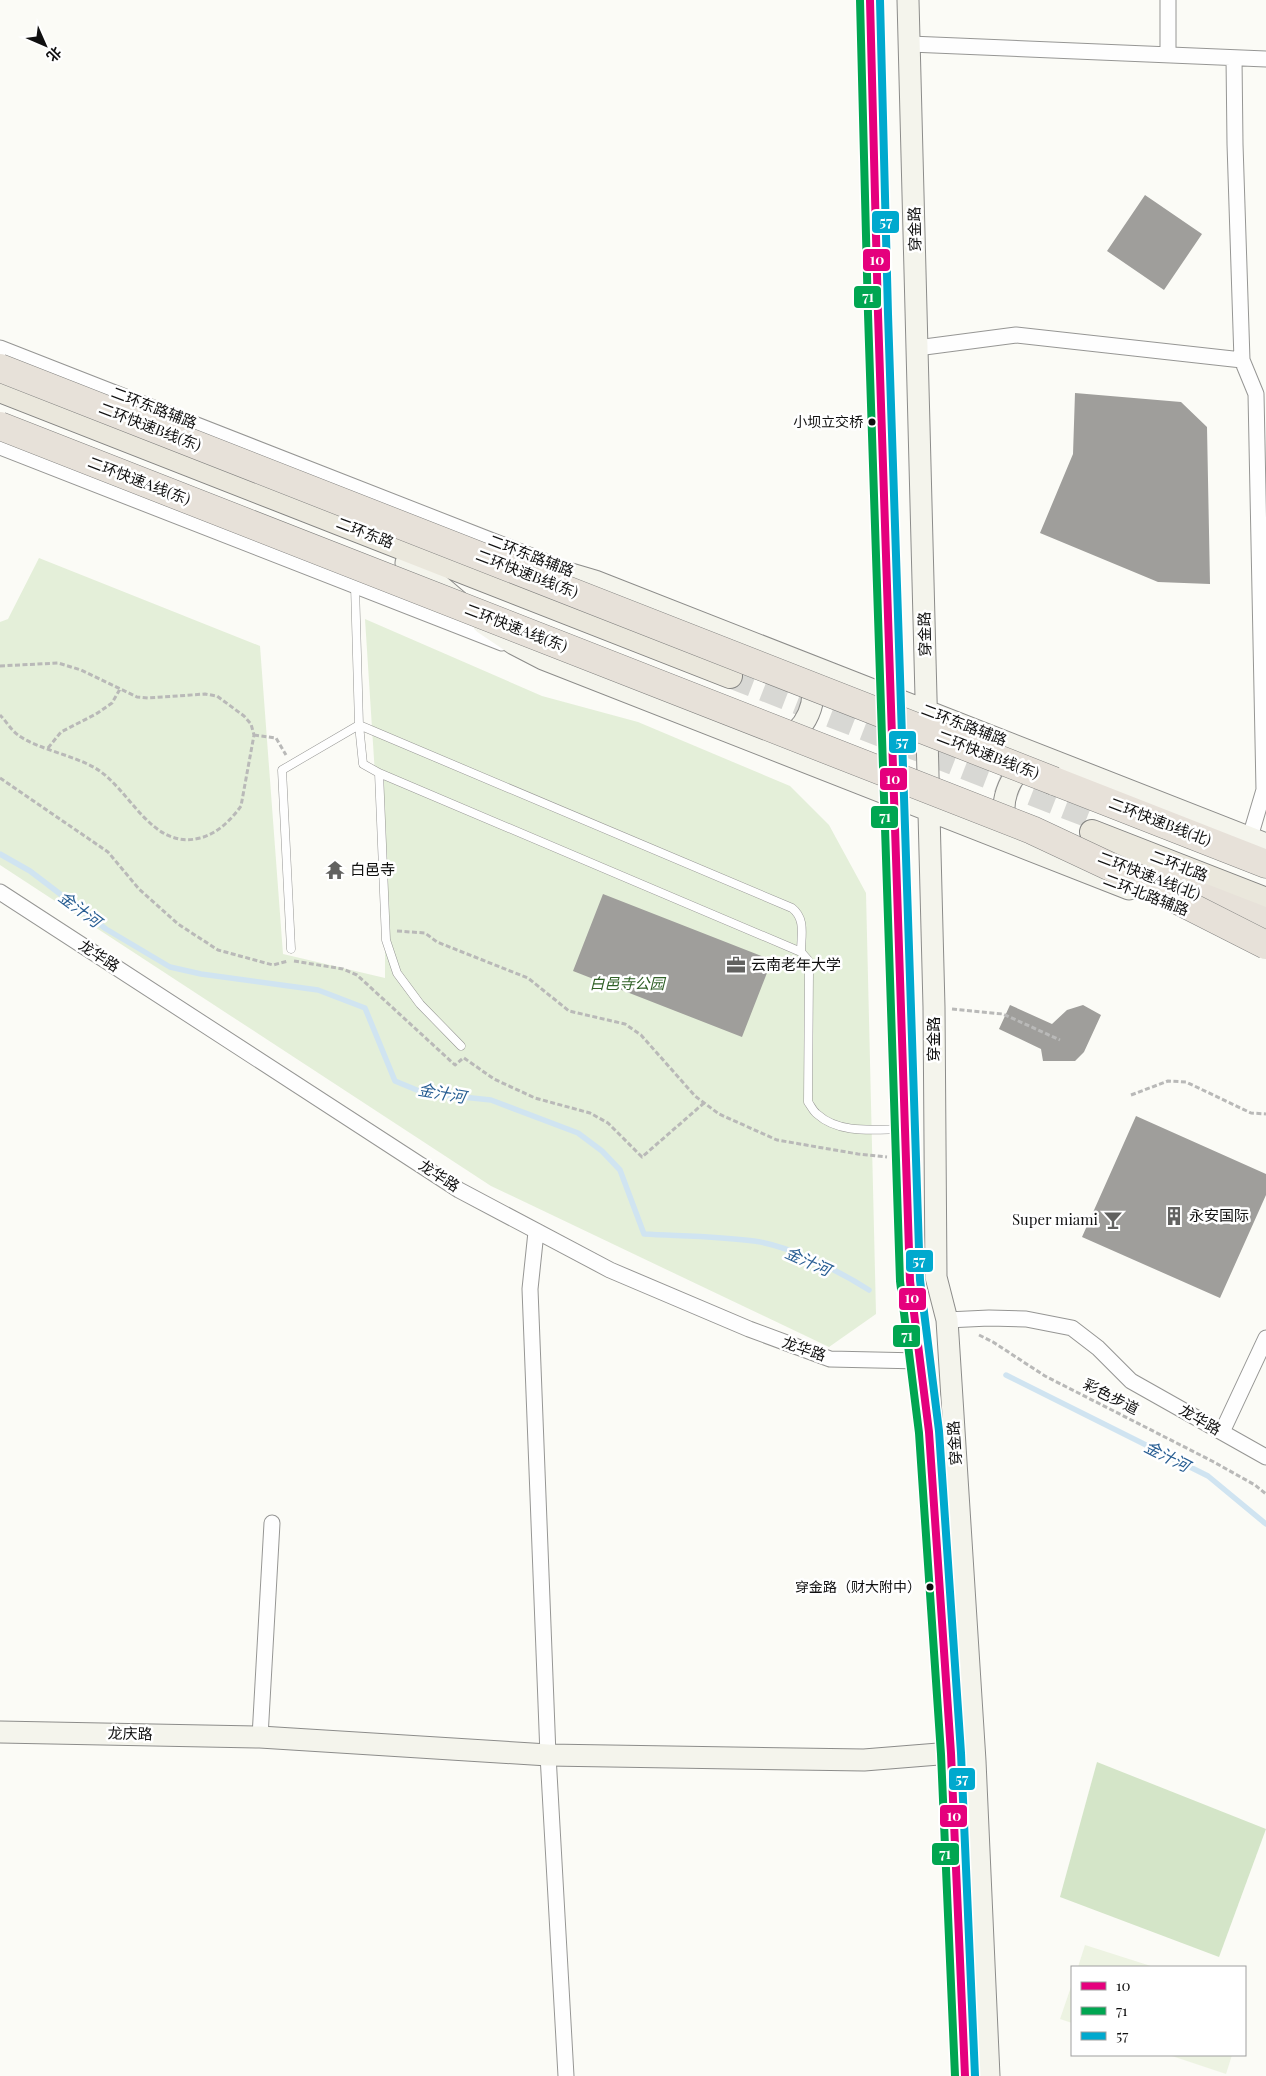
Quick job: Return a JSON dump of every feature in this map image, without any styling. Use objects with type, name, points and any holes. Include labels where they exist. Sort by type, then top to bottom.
[{"type":"highway","name":"二环快速B线(东)","points":[[0,368],[1058,772]]},
{"type":"highway","name":"二环快速A线(东)","points":[[0,426],[1029,839]]},
{"type":"highway","name":"二环快速B线(北)","points":[[1058,772],[1261,852]]},
{"type":"highway","name":"二环快速A线(北)","points":[[1029,839],[1266,922]]},
{"type":"highway","points":[[1029,839],[1119,871],[1266,945]]},
{"type":"main road","name":"穿金路","points":[[870,0],[893,796],[910,1280],[929,1432],[951,1753],[965,2076]]},
{"type":"main road","name":"穿金路","points":[[908,0],[934,1008],[936,1276],[947,1320],[975,1761],[989,2076]]},
{"type":"main road","name":"二环东路","points":[[0,390],[408,557]]},
{"type":"main road","name":"二环东路","points":[[0,405],[408,557],[728,682]]},
{"type":"main road","points":[[408,557],[537,565],[565,571],[595,581]]},
{"type":"main road","points":[[408,557],[501,636],[559,666],[929,810],[1029,839]]},
{"type":"main road","name":"二环东路辅路","points":[[595,581],[926,710],[1058,772]]},
{"type":"main road","points":[[752,741],[772,744],[781,742],[796,732],[807,718],[813,701],[812,683],[804,667],[787,656]]},
{"type":"main road","points":[[1029,839],[1012,838],[1005,823],[1004,805],[1008,787],[1018,772],[1032,762],[1051,760],[1058,772]]},
{"type":"main road","name":"二环北路","points":[[1266,885],[1095,826],[1266,900]]},
{"type":"main road","name":"二环北路辅路","points":[[1029,839],[1214,922]]},
{"type":"main road","points":[[1214,922],[1266,936]]},
{"type":"main road","name":"龙庆路","points":[[0,1732],[260,1737],[548,1755],[864,1760],[951,1753]]},
{"type":"street","points":[[1168,0],[1168,55]]},
{"type":"street","points":[[910,44],[1266,59]]},
{"type":"street","points":[[1234,58],[1242,360],[1256,394],[1264,780],[1261,852]]},
{"type":"street","points":[[917,348],[1016,335],[1242,360]]},
{"type":"street","name":"二环东路辅路","points":[[0,348],[595,581]]},
{"type":"street","points":[[0,447],[559,666]]},
{"type":"street","name":"龙华路","points":[[0,892],[459,1190],[610,1270],[749,1329],[830,1359],[920,1361]]},
{"type":"street","name":"二环北路辅路","points":[[1214,922],[1266,945]]},
{"type":"street","points":[[536,1232],[530,1289],[548,1755],[566,2076]]},
{"type":"street","name":"龙华路","points":[[947,1320],[1026,1319],[1072,1328],[1098,1348],[1131,1381],[1266,1457]]},
{"type":"street","points":[[1222,1432],[1266,1338]]},
{"type":"street","points":[[260,1737],[272,1523]]},
{"type":"lane","points":[[356,586],[359,725],[363,764],[379,773],[801,952],[808,960],[810,971],[808,1102],[816,1114],[835,1125],[852,1128],[904,1129]]},
{"type":"lane","points":[[291,949],[282,770],[359,725]]},
{"type":"lane","points":[[359,725],[792,908],[799,913],[802,919],[801,952]]},
{"type":"lane","points":[[379,773],[386,940],[397,973],[420,1004],[461,1046]]},
{"type":"path","points":[[0,666],[58,663],[81,670],[137,697],[205,694],[217,696],[244,716],[251,724],[254,735],[241,806],[216,832],[194,840],[178,839],[164,833],[150,823],[107,777],[95,768],[18,735],[0,715]]},
{"type":"path","points":[[48,748],[61,732],[96,714],[112,703],[120,689]]},
{"type":"path","points":[[254,735],[276,738],[292,764]]},
{"type":"path","points":[[0,778],[108,852],[139,889],[178,924],[218,950],[273,965],[289,960],[343,969],[357,975],[455,1065],[463,1058]]},
{"type":"path","points":[[385,930],[425,933],[437,942],[528,978],[569,1011],[625,1024],[641,1035],[704,1104],[719,1114],[777,1140],[858,1154],[905,1159]]},
{"type":"path","points":[[934,1008],[1003,1014],[1060,1040]]},
{"type":"path","points":[[461,1046],[463,1058],[494,1079],[534,1098],[590,1113],[608,1123],[642,1157],[704,1104]]},
{"type":"path","points":[[1132,1096],[1168,1081],[1186,1082],[1251,1113],[1266,1114]]},
{"type":"path","name":"彩色步道","points":[[978,1335],[993,1342],[1045,1376],[1212,1461],[1255,1485],[1266,1494]]},
{"type":"green space","name":"白邑寺公园","points":[[39,558],[260,646],[283,954],[385,978],[385,930],[365,619],[542,696],[638,722],[790,786],[829,825],[866,893],[876,1314],[829,1347],[491,1186],[0,865],[0,622],[8,619]]},
{"type":"green space","points":[[1097,1762],[1266,1829],[1219,1957],[1060,1897]]},
{"type":"green space","points":[[1085,1945],[1151,1966],[1078,1966]]},
{"type":"green space","points":[[1071,1987],[1071,2023],[1060,2019]]},
{"type":"green space","points":[[1172,2056],[1232,2056],[1226,2074]]},
{"type":"building","points":[[1145,195],[1202,234],[1164,290],[1107,251]]},
{"type":"building","points":[[1075,393],[1181,402],[1207,427],[1210,584],[1158,582],[1040,533],[1073,454]]},
{"type":"building","name":"云南老年大学","points":[[603,894],[772,960],[742,1037],[573,971]]},
{"type":"building","points":[[1010,1005],[1052,1024],[1067,1010],[1083,1005],[1101,1015],[1084,1052],[1075,1061],[1043,1061],[1041,1049],[999,1029]]},
{"type":"building","name":"永安国际","points":[[1136,1116],[1266,1174],[1266,1195],[1220,1298],[1082,1237]]},
{"type":"waterway","name":"金汁河","points":[[0,854],[30,871],[106,929],[170,967],[201,974],[318,990],[365,1008],[395,1081],[424,1093],[491,1100],[578,1133],[602,1151],[620,1170],[644,1234],[727,1238],[768,1244],[814,1260],[869,1290]]},
{"type":"waterway","name":"金汁河","points":[[1006,1375],[1208,1476],[1266,1524]]},
{"type":"tunnel","points":[[730,676],[1097,819]]},
{"type":"transit line","name":"71","points":[[860,0],[868,314],[900,1281],[919,1433],[941,1754],[955,2076]]},
{"type":"transit line","name":"10","points":[[870,0],[878,314],[910,1281],[929,1432],[951,1753],[965,2076]]},
{"type":"transit line","name":"57","points":[[880,0],[888,314],[920,1280],[939,1431],[961,1753],[975,2076]]},
{"type":"place","name":"小坝立交桥","points":[[872,422]]},
{"type":"place","name":"白邑寺","points":[[335,870]]},
{"type":"place","name":"云南老年大学","points":[[736,965]]},
{"type":"place","name":"永安国际","points":[[1174,1216]]},
{"type":"place","name":"Super miami","points":[[1113,1220]]},
{"type":"place","name":"穿金路（财大附中）","points":[[930,1587]]}]
